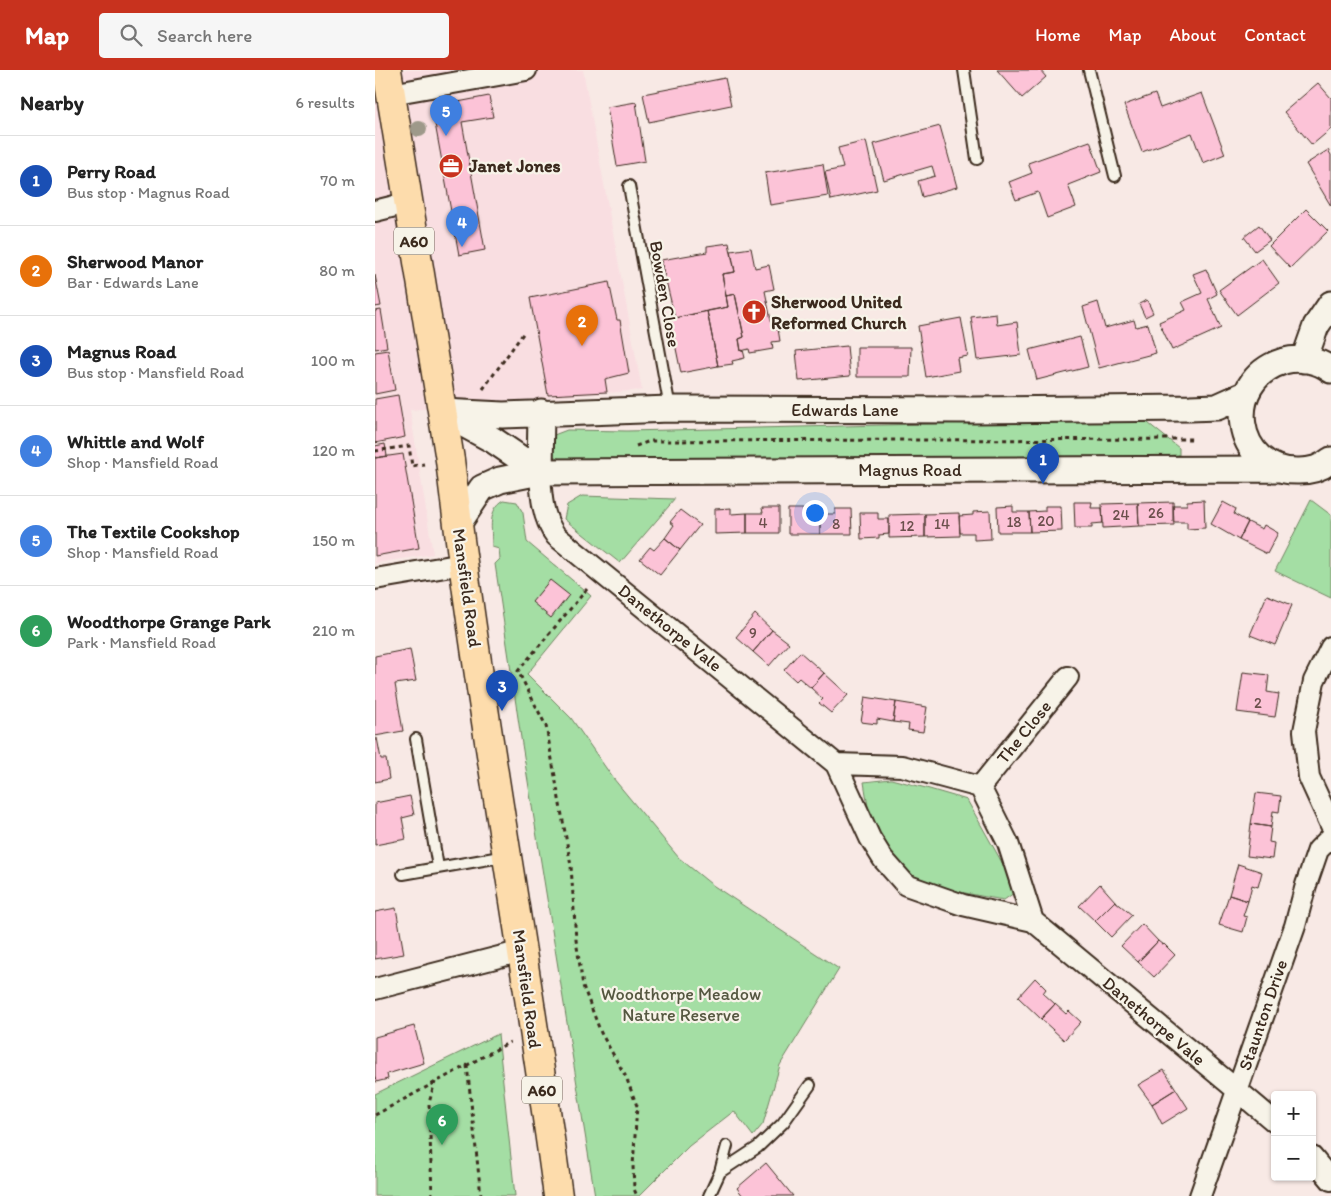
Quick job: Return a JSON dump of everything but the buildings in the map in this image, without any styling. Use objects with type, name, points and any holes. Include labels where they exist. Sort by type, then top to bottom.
[{"type":"highway","name":"Mansfield Road","points":[[389,82],[407,203],[450,413],[450,460],[463,564],[557,1196]]},
{"type":"street","points":[[389,82],[526,70]]},
{"type":"street","points":[[375,211],[407,203]]},
{"type":"street","points":[[1304,360],[1316,326],[1331,304]]},
{"type":"street","points":[[1279,469],[1265,462],[1251,447],[1245,436],[1241,416],[1246,394],[1259,374],[1276,364],[1289,360],[1304,360],[1324,364],[1331,370]]},
{"type":"street","name":"Edwards Lane","points":[[450,413],[503,414],[670,409],[973,410],[1190,408],[1217,407],[1246,394]]},
{"type":"street","points":[[540,472],[541,412]]},
{"type":"street","points":[[450,413],[540,472]]},
{"type":"street","name":"Magnus Road","points":[[458,524],[482,488],[500,480],[540,472],[1279,469],[1290,472],[1328,467]]},
{"type":"street","name":"Danethorpe Vale","points":[[540,472],[541,490],[549,527],[556,536],[836,764],[869,838],[883,859],[906,885],[963,905],[1033,921],[1271,1119]]},
{"type":"street","points":[[375,579],[463,564]]},
{"type":"street","points":[[1331,647],[1314,681],[1304,731],[1309,777],[1331,826]]},
{"type":"street","name":"The Close","points":[[980,787],[1068,677]]},
{"type":"street","points":[[836,764],[903,766],[980,787],[1008,843],[1033,921]]},
{"type":"street","name":"Staunton Drive","points":[[1200,1196],[1295,926],[1318,850],[1331,837]]},
{"type":"street","points":[[375,989],[521,951]]},
{"type":"street","points":[[1316,1162],[1331,1180]]},
{"type":"lane","points":[[964,70],[977,159]]},
{"type":"lane","points":[[1089,70],[1115,176]]},
{"type":"lane","name":"Bowden Close","points":[[629,186],[670,409]]},
{"type":"lane","points":[[416,739],[438,867]]},
{"type":"lane","points":[[403,874],[507,856]]},
{"type":"lane","points":[[720,1172],[758,1146],[783,1123],[810,1085]]},
{"type":"lane","points":[[709,1196],[720,1172],[727,1146]]},
{"type":"path","points":[[450,413],[484,389],[525,331]]},
{"type":"path","points":[[1190,408],[1195,469]]},
{"type":"path","points":[[634,446],[650,442],[1192,439]]},
{"type":"path","points":[[375,451],[409,446],[412,466],[450,460]]},
{"type":"path","points":[[601,572],[518,671],[546,726],[571,866],[576,940],[583,986],[601,1033],[626,1077],[637,1106],[633,1166],[634,1189],[637,1196]]},
{"type":"path","points":[[375,1115],[533,1031]]},
{"type":"path","points":[[467,1065],[481,1196]]},
{"type":"path","points":[[432,1196],[429,1103],[435,1082]]},
{"type":"shaded area","points":[[375,70],[583,70],[642,390],[410,410],[433,554],[375,563]]},
{"type":"green space","points":[[1143,419],[1179,448],[1179,455],[1091,460],[859,458],[568,462],[553,456],[554,435],[567,430],[627,431]]},
{"type":"green space","points":[[582,496],[675,499],[620,563],[564,519],[567,505]]},
{"type":"green space","name":"Woodthorpe Meadow Nature Reserve","points":[[504,500],[517,502],[523,513],[527,542],[591,596],[527,674],[571,718],[613,778],[679,858],[711,884],[839,969],[780,1065],[763,1124],[753,1136],[734,1111],[689,1146],[639,1196],[595,1196],[521,738],[495,564],[500,559],[499,549],[492,547],[491,527],[493,515],[495,509]]},
{"type":"green space","points":[[1311,500],[1331,515],[1331,598],[1275,571]]},
{"type":"green space","points":[[891,779],[967,800],[1009,875],[1014,893],[1004,900],[964,893],[925,881],[898,866],[881,845],[873,828],[864,782]]},
{"type":"green space","points":[[498,1034],[515,1196],[375,1196],[375,1094]]},
{"type":"place","name":"The Textile Cookshop","points":[[446,136]]},
{"type":"place","name":"Janet Jones","points":[[451,166]]},
{"type":"place","name":"Whittle and Wolf","points":[[462,247]]},
{"type":"place","name":"Sherwood United Reformed Church","points":[[754,312]]},
{"type":"place","name":"Sherwood Manor","points":[[582,346]]},
{"type":"place","name":"Perry Road","points":[[1043,484]]},
{"type":"place","name":"Magnus Road","points":[[502,711]]},
{"type":"place","name":"Woodthorpe Grange Park","points":[[442,1145]]}]
